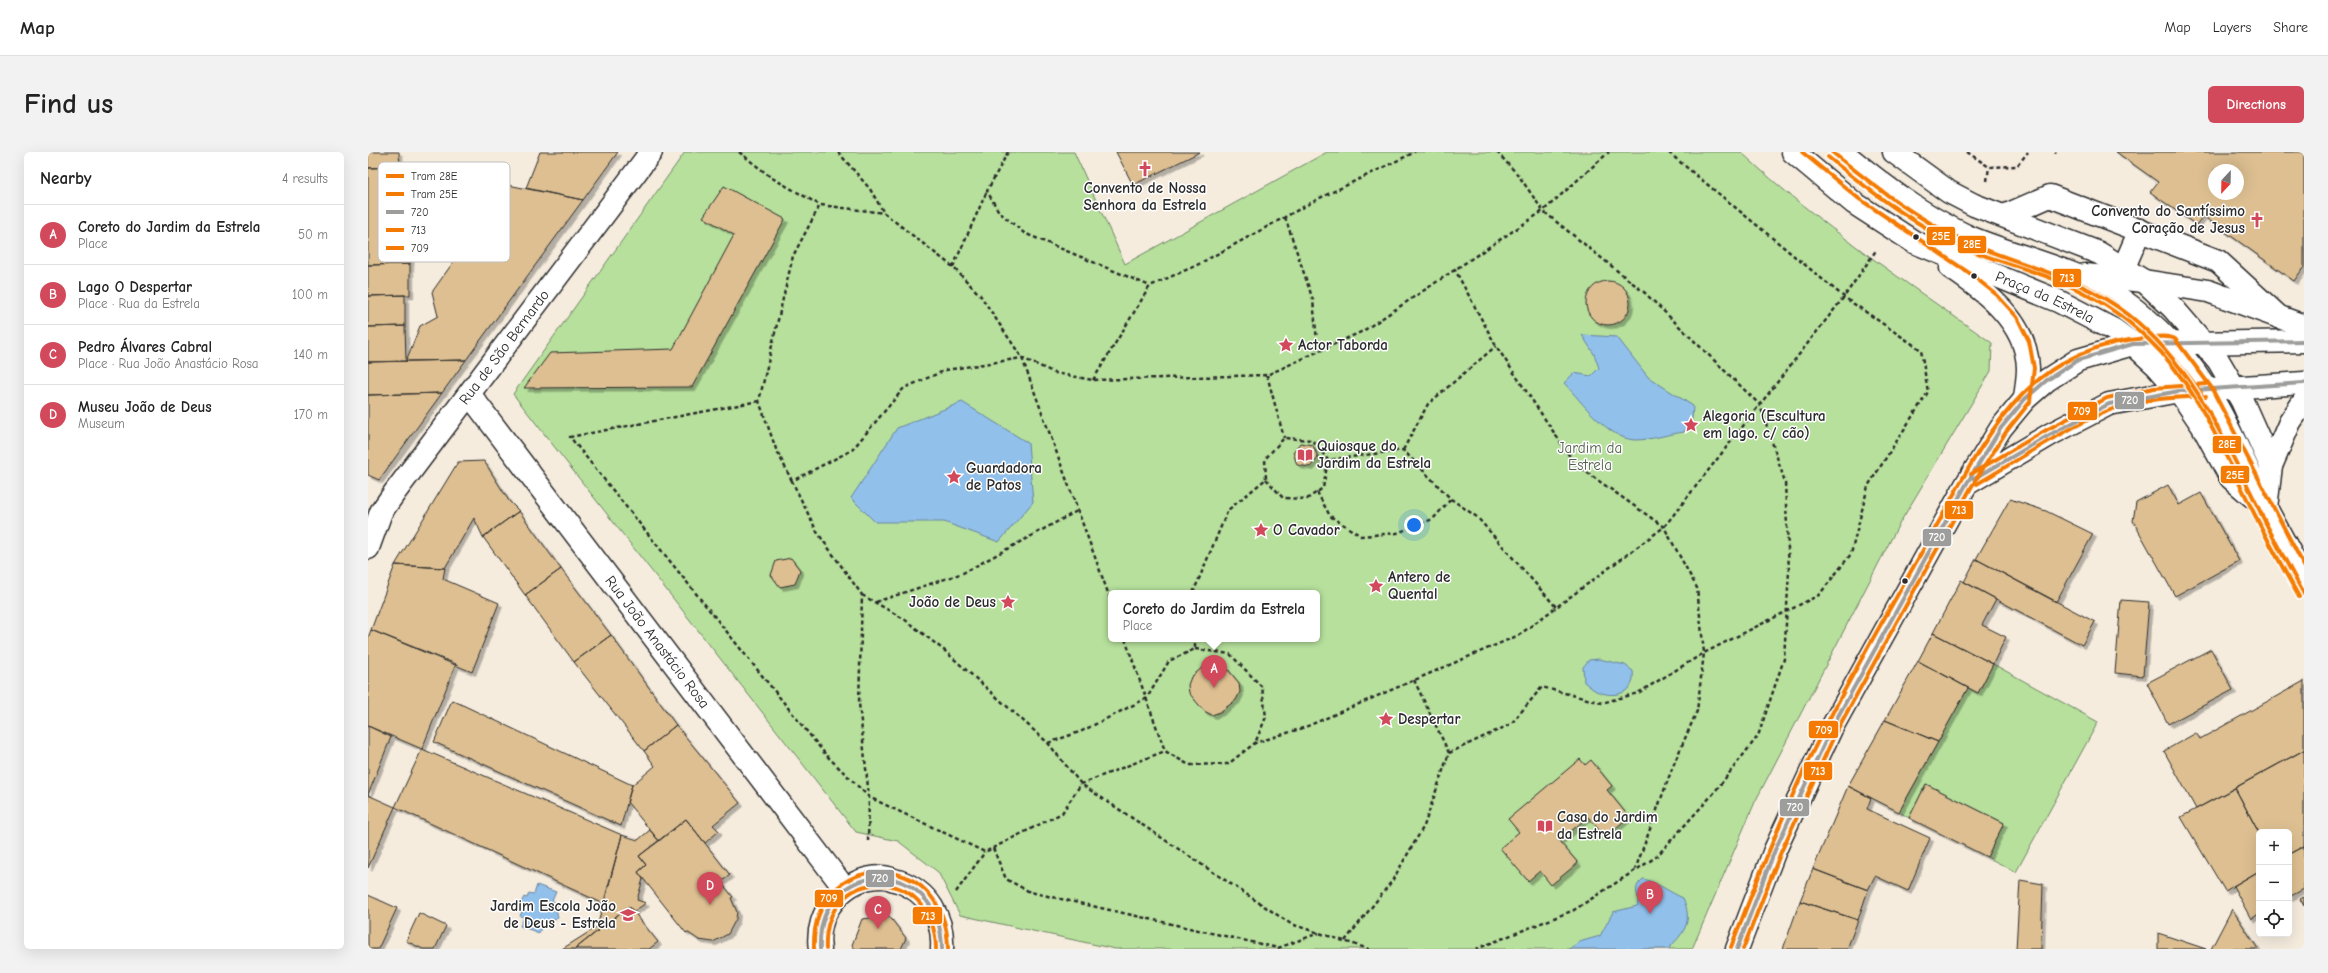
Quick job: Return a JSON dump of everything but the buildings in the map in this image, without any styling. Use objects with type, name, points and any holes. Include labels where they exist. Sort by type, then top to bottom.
[{"type":"main road","name":"Rua de São Bernardo","points":[[368,548],[375,510],[470,395],[651,152]]},
{"type":"main road","name":"Praça da Estrela","points":[[1793,152],[1854,203],[1914,242],[2058,300],[2114,330],[2133,344],[2157,366],[2179,392],[2202,425],[2231,478],[2266,508]]},
{"type":"main road","points":[[1842,152],[1897,197],[1943,224],[1990,245],[2074,274],[2100,287],[2130,306],[2171,343],[2206,390],[2304,579]]},
{"type":"main road","points":[[1894,152],[1949,192],[1974,205],[2099,253],[2124,267],[2144,281],[2184,319],[2218,360],[2234,388],[2271,466]]},
{"type":"main road","points":[[2004,216],[2050,196],[2218,261],[2281,319]]},
{"type":"main road","points":[[2124,267],[2140,230]]},
{"type":"main road","points":[[1914,242],[1969,280],[1993,300],[2012,320],[2023,343],[2028,367],[2025,399]]},
{"type":"main road","points":[[2074,274],[2144,281],[2208,291],[2281,319],[2304,326]]},
{"type":"main road","points":[[1737,949],[1776,850],[1831,729],[1967,483],[2001,428],[2025,399],[2047,380],[2078,360],[2133,344],[2304,341]]},
{"type":"main road","points":[[1967,483],[2050,434],[2109,404],[2179,392],[2304,383]]},
{"type":"main road","name":"Rua João Anastácio Rosa","points":[[470,395],[845,889]]},
{"type":"main road","points":[[2266,508],[2271,466],[2290,422],[2304,401]]},
{"type":"main road","points":[[820,949],[818,939],[821,920],[831,903],[845,889],[862,880],[884,877],[908,884],[926,897],[938,916],[943,935],[942,949]]},
{"type":"path","points":[[740,152],[772,178],[820,205],[884,213]]},
{"type":"path","points":[[838,152],[870,189],[884,213],[953,267],[980,295],[1022,358],[1108,593]]},
{"type":"path","points":[[953,267],[987,191],[1008,152]]},
{"type":"path","points":[[1093,380],[1150,286],[1197,265],[1285,216],[1415,152]]},
{"type":"path","points":[[1476,949],[1574,910],[1635,871],[1656,857],[1713,794],[1758,736],[1784,659],[1789,571],[1784,482],[1760,405],[1645,293],[1543,210],[1519,176],[1497,152]]},
{"type":"path","points":[[792,481],[852,450],[904,388],[946,370],[1022,358],[1054,373],[1093,380],[1266,375],[1363,331],[1454,268],[1543,210],[1609,152]]},
{"type":"path","points":[[1449,753],[1511,724],[1542,687],[1602,703],[1638,693],[1704,653],[1819,595],[1851,554],[1868,486],[1928,392],[1921,350],[1844,297],[1668,152]]},
{"type":"path","points":[[1967,152],[1989,167],[2017,166],[2028,152]]},
{"type":"path","points":[[1986,184],[1989,167]]},
{"type":"path","points":[[987,191],[999,212],[1024,232],[1150,286]]},
{"type":"path","points":[[820,205],[793,256],[759,401],[776,449],[817,532],[862,595],[904,620],[945,651],[1048,743],[1081,784],[1291,924],[1369,949]]},
{"type":"path","points":[[1285,216],[1313,300],[1318,351]]},
{"type":"path","points":[[1126,642],[1165,751],[1189,765],[1228,764],[1255,743],[1303,728],[1519,635],[1664,527],[1844,297],[1880,246]]},
{"type":"path","points":[[1454,268],[1496,346],[1575,464],[1664,527],[1697,588],[1704,653],[1697,711],[1673,766],[1635,871]]},
{"type":"path","points":[[1403,450],[1428,404],[1496,346]]},
{"type":"path","points":[[1266,375],[1284,438]]},
{"type":"path","points":[[759,401],[570,437],[826,755],[869,797],[985,852]]},
{"type":"path","points":[[1284,438],[1312,440],[1328,460],[1323,488],[1307,499],[1282,498],[1266,479],[1265,459],[1284,438]]},
{"type":"path","points":[[1328,460],[1368,453],[1403,450]]},
{"type":"path","points":[[1403,450],[1451,499],[1477,517],[1556,607]]},
{"type":"path","points":[[1194,590],[1228,510],[1266,479]]},
{"type":"path","points":[[1317,492],[1330,516],[1360,536],[1398,533],[1433,519],[1451,499]]},
{"type":"path","points":[[875,602],[963,573],[1077,511]]},
{"type":"path","points":[[862,595],[859,703],[869,797],[868,841]]},
{"type":"path","points":[[1195,642],[1196,649]]},
{"type":"path","points":[[1048,743],[1082,731],[1147,698],[1169,661],[1196,649],[1230,654],[1262,687],[1266,717],[1255,743]]},
{"type":"path","points":[[1345,941],[1392,881],[1424,826],[1449,753],[1414,680]]},
{"type":"path","points":[[955,894],[985,852],[1062,813],[1081,784],[1165,751]]},
{"type":"path","points":[[993,848],[1006,879],[1030,892],[1278,948],[1319,932]]},
{"type":"green space","name":"Jardim da Estrela","points":[[685,152],[1074,152],[1125,264],[1327,152],[1741,152],[1801,204],[1863,252],[1992,343],[1991,371],[1898,526],[1755,802],[1692,949],[1115,949],[960,915],[938,872],[898,841],[856,832],[513,394]]},
{"type":"green space","points":[[1993,664],[2098,722],[2016,872],[1987,857],[2004,823],[1926,784],[1909,818],[1899,812],[1968,688],[1978,693]]},
{"type":"water","points":[[1582,335],[1617,337],[1648,377],[1693,406],[1692,419],[1684,432],[1635,440],[1625,438],[1605,427],[1564,383],[1574,373],[1591,376],[1599,368],[1594,354]]},
{"type":"water","points":[[962,402],[1028,443],[1033,502],[999,542],[944,522],[875,522],[851,498],[897,428]]},
{"type":"water","points":[[1599,659],[1625,665],[1633,671],[1633,679],[1627,690],[1616,694],[1603,693],[1594,690],[1584,682],[1583,667],[1589,660]]},
{"type":"water","points":[[1643,879],[1653,882],[1683,898],[1686,906],[1686,926],[1683,932],[1668,949],[1569,949],[1579,942],[1600,936],[1613,912],[1637,906],[1638,898],[1636,889]]},
{"type":"water","points":[[537,885],[556,892],[552,901],[558,903],[556,909],[558,917],[551,922],[548,927],[542,925],[539,933],[520,926],[524,917],[520,916],[522,911],[519,906],[524,897],[527,898],[529,893],[534,894]]},
{"type":"tram line","name":"28E","points":[[1832,152],[1880,190],[1913,213],[1967,242],[2050,273],[2089,290],[2109,301],[2129,315],[2151,335],[2171,356],[2204,404],[2232,454],[2280,551],[2304,594]]},
{"type":"tram line","name":"25E","points":[[1828,157],[1877,195],[1928,229],[1965,248],[2046,276],[2070,286],[2094,298],[2117,313],[2148,339],[2165,357],[2194,396],[2218,439],[2262,528],[2299,597]]},
{"type":"transit line","name":"713","points":[[1743,949],[1781,852],[1836,732],[1972,486],[2006,432],[2030,402],[2034,368],[2029,341],[2017,317],[1997,295],[1972,275],[1858,198],[1802,152]]},
{"type":"transit line","name":"713","points":[[1903,207],[1956,237],[1978,247],[2058,274],[2097,292],[2113,302],[2155,337],[2179,364],[2201,393]]},
{"type":"transit line","name":"709","points":[[1731,947],[1791,799],[1826,724],[1854,671],[1982,446],[2008,410],[2023,394],[2050,371],[2080,354],[2112,343],[2158,337],[2169,337],[2175,339],[2211,387],[2304,566]]},
{"type":"transit line","name":"720","points":[[1737,949],[1775,850],[1831,729],[1967,483],[2001,428],[2025,399],[2047,380],[2078,360],[2133,344],[2304,341]]},
{"type":"transit line","name":"720","points":[[1974,479],[2051,434],[2109,404],[2179,391],[2304,383]]},
{"type":"transit line","name":"709","points":[[1971,474],[2048,429],[2107,398],[2154,388],[2206,384]]},
{"type":"transit line","name":"713","points":[[1977,484],[2059,435],[2110,410],[2145,401],[2206,396]]},
{"type":"transit line","name":"709","points":[[814,949],[819,916],[833,892],[854,877],[879,872],[904,877],[926,891],[942,915],[948,949]]},
{"type":"transit line","name":"720","points":[[820,949],[824,918],[837,896],[857,883],[879,878],[902,882],[922,896],[936,918],[942,949]]},
{"type":"transit line","name":"713","points":[[826,949],[830,921],[841,901],[859,889],[879,884],[900,889],[918,901],[931,921],[936,949]]},
{"type":"place","name":"Convento de Nossa Senhora da Estrela","points":[[1145,169]]},
{"type":"place","name":"Convento do Santíssimo Coração de Jesus","points":[[2257,220]]},
{"type":"place","name":"Actor Taborda","points":[[1286,345]]},
{"type":"place","name":"Alegoria (Escultura em lago, c/ cão)","points":[[1691,425]]},
{"type":"place","name":"Quiosque do Jardim da Estrela","points":[[1305,455]]},
{"type":"place","name":"Guardadora de Patos","points":[[954,477]]},
{"type":"place","name":"O Cavador","points":[[1261,530]]},
{"type":"place","name":"Antero de Quental","points":[[1376,586]]},
{"type":"place","name":"João de Deus","points":[[1008,602]]},
{"type":"place","name":"Coreto do Jardim da Estrela","points":[[1214,688]]},
{"type":"place","name":"Despertar","points":[[1386,719]]},
{"type":"place","name":"Casa do Jardim da Estrela","points":[[1545,826]]},
{"type":"place","name":"Museu João de Deus","points":[[710,905]]},
{"type":"place","name":"Lago O Despertar","points":[[1650,914]]},
{"type":"place","name":"Jardim Escola João de Deus - Estrela","points":[[628,915]]},
{"type":"place","name":"Pedro Álvares Cabral","points":[[878,929]]}]
